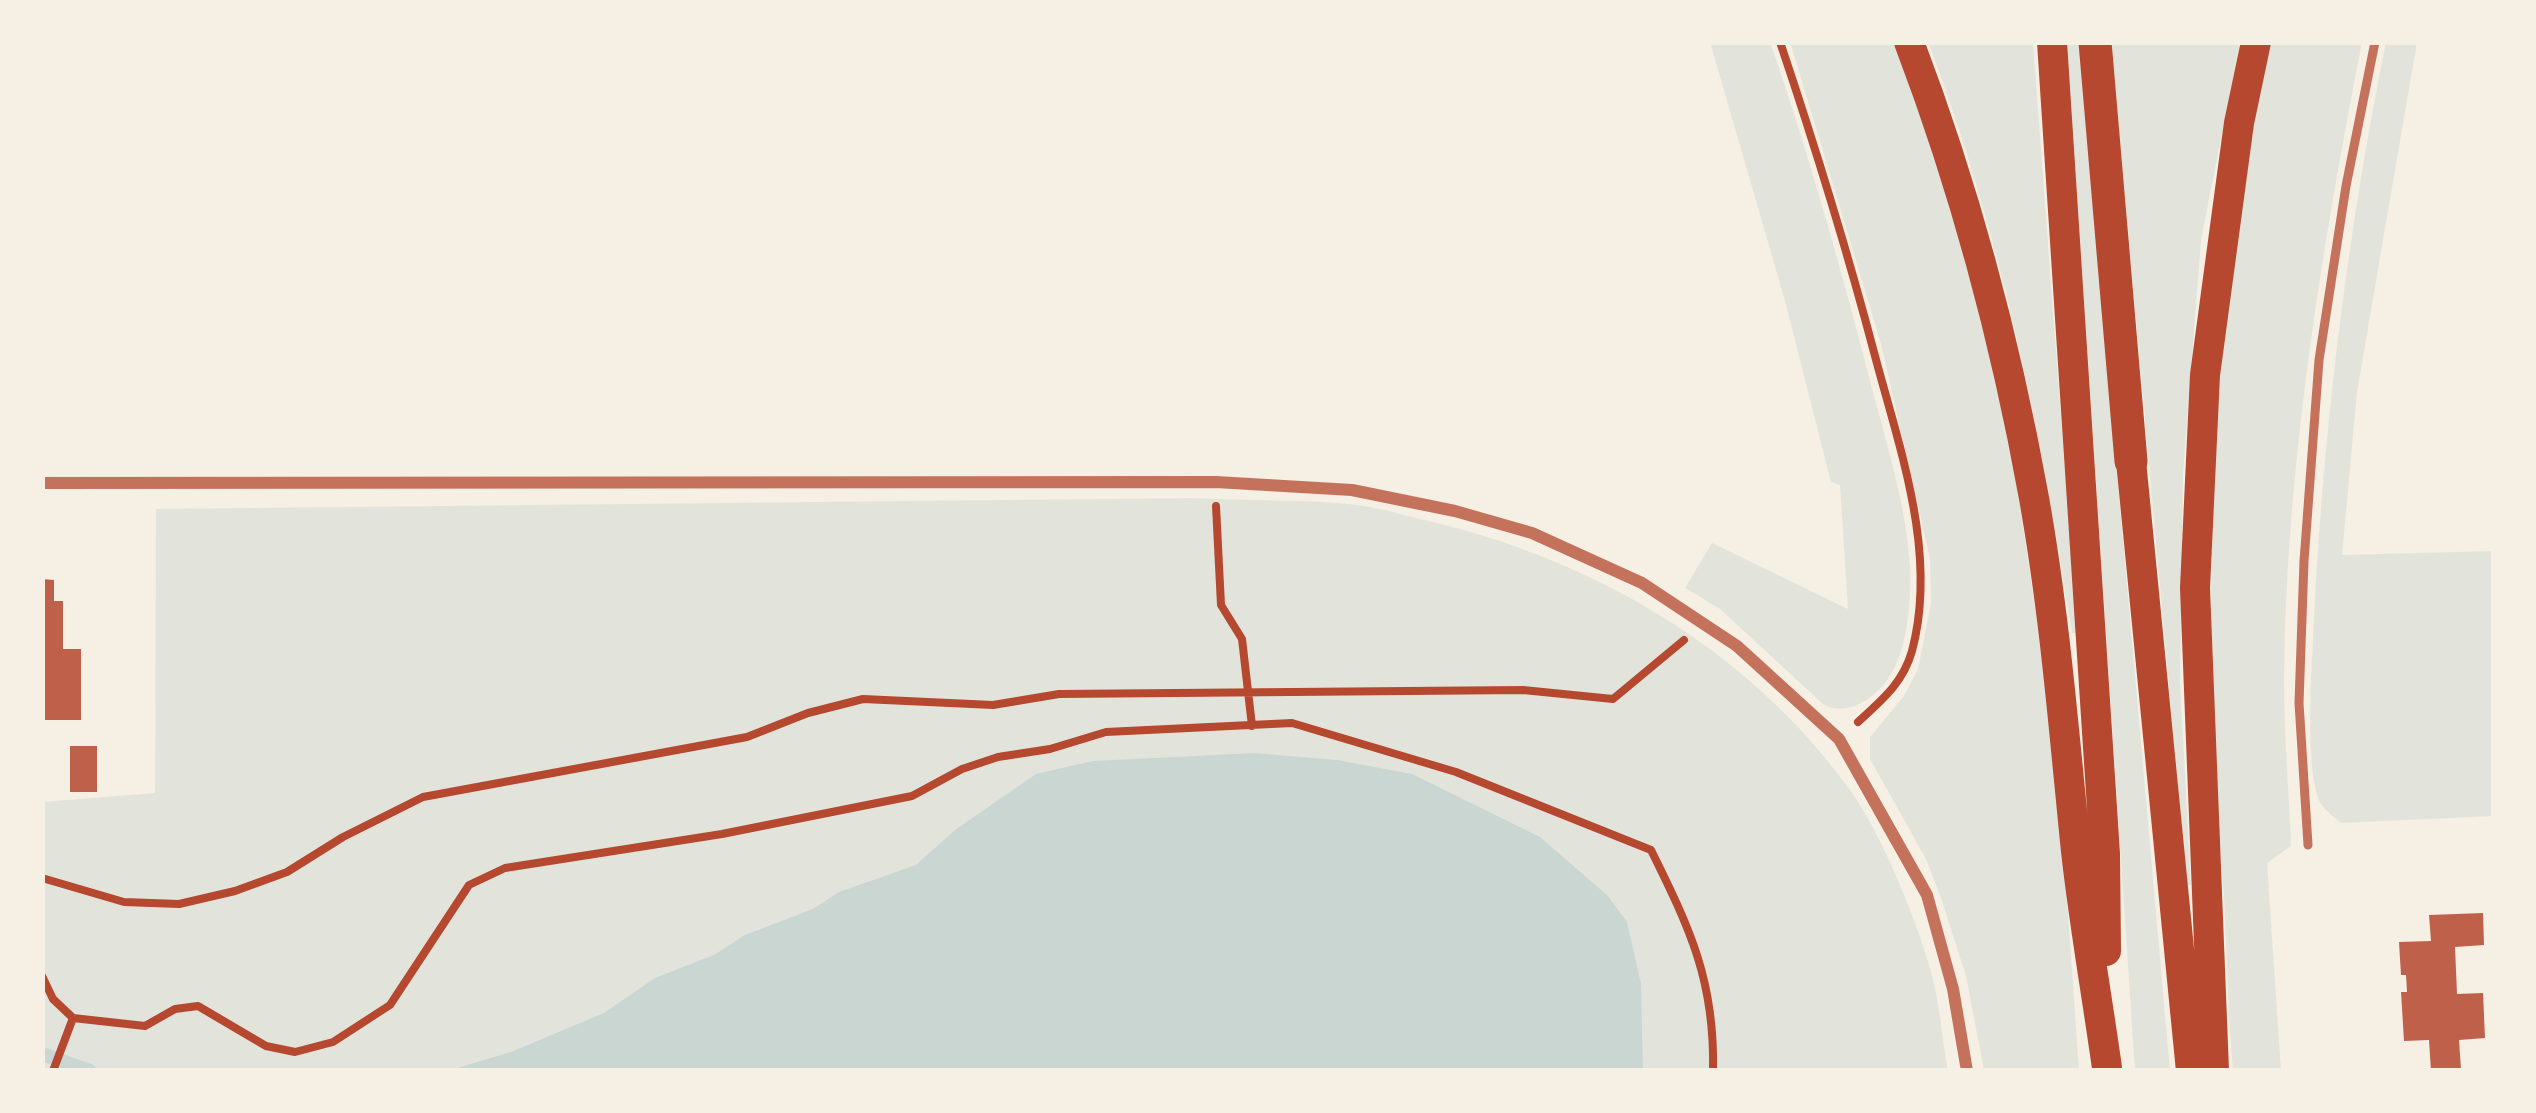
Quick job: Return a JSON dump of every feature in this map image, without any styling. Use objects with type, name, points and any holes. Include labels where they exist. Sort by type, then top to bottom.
[{"type":"highway","points":[[2095,42],[2131,461]]},
{"type":"main road","points":[[1909,42],[1974,236],[2010,377],[2034,500],[2064,702],[2077,854],[2107,1069]]},
{"type":"main road","points":[[2052,42],[2105,854],[2107,1069]]},
{"type":"main road","points":[[2214,1071],[2210,885],[2197,704],[2196,564],[2205,375],[2239,123],[2256,42]]},
{"type":"main road","points":[[2131,461],[2191,1071]]},
{"type":"street","points":[[42,483],[1216,482],[1352,490],[1532,533],[1602,563],[1737,646],[1839,739],[1927,895],[1953,989],[1967,1071]]},
{"type":"lane","points":[[2308,845],[2299,703],[2319,360],[2375,42]]},
{"type":"path","points":[[1780,42],[1847,253],[1919,545],[1918,621],[1904,671],[1896,687],[1839,739]]},
{"type":"path","points":[[1216,482],[1221,605],[1242,639],[1252,726]]},
{"type":"path","points":[[42,878],[124,902],[179,904],[236,891],[287,872],[343,837],[423,797],[747,737],[808,712],[863,700],[993,705],[1059,694],[1523,690],[1613,699],[1704,624]]},
{"type":"path","points":[[42,976],[53,999],[73,1018],[145,1026],[176,1009],[198,1006],[266,1046],[295,1052],[333,1042],[390,1005],[469,886],[505,868],[722,834],[912,796],[962,769],[998,757],[1050,749],[1106,732],[1292,724],[1456,772],[1651,850],[1690,929],[1714,1018],[1713,1071]]},
{"type":"path","points":[[53,1071],[73,1018]]},
{"type":"shaded area","points":[[1710,42],[1770,42],[1835,250],[1899,495],[1910,566],[1905,636],[1884,684],[1849,708],[1823,704],[1720,609],[1685,588],[1712,543],[1848,609],[1840,485],[1831,482],[1785,301]]},
{"type":"shaded area","points":[[1790,42],[1895,42],[1949,195],[1998,377],[2018,492],[2044,668],[2079,1071],[1984,1071],[1966,976],[1941,898],[1926,859],[1870,759],[1870,737],[1904,696],[1918,669],[1931,604],[1930,559],[1881,344]]},
{"type":"shaded area","points":[[1928,42],[2033,42],[2077,633],[2072,633],[2016,334],[1977,187]]},
{"type":"shaded area","points":[[2067,42],[2079,42],[2170,1071],[2135,1071]]},
{"type":"shaded area","points":[[2111,42],[2240,42],[2201,240],[2183,473],[2180,683],[2191,885],[2187,885]]},
{"type":"shaded area","points":[[2270,42],[2362,42],[2308,360],[2291,520],[2284,681],[2291,846],[2267,863],[2281,1071],[2233,1071],[2213,770],[2214,495],[2218,404],[2237,222]]},
{"type":"shaded area","points":[[2386,42],[2417,42],[2357,392],[2342,555],[2494,551],[2494,816],[2341,823],[2321,804],[2313,771],[2310,700],[2317,565],[2348,265]]},
{"type":"shaded area","points":[[1194,498],[1358,505],[1483,536],[1603,584],[1713,651],[1809,739],[1874,829],[1925,951],[1948,1071],[42,1071],[42,802],[155,793],[156,509]]},
{"type":"shaded area","points":[[1254,753],[1337,760],[1412,774],[1540,837],[1608,896],[1627,922],[1641,984],[1643,1071],[447,1071],[511,1052],[604,1013],[655,978],[714,955],[745,935],[813,909],[839,892],[916,865],[955,830],[1036,774],[1093,761]]},
{"type":"building","points":[[42,579],[54,580],[54,601],[63,601],[63,649],[81,649],[81,720],[42,720]]},
{"type":"building","points":[[70,746],[97,746],[97,792],[70,792]]},
{"type":"building","points":[[2483,913],[2484,945],[2455,947],[2457,994],[2483,993],[2485,1038],[2459,1040],[2461,1069],[2431,1071],[2429,1040],[2404,1041],[2401,992],[2407,992],[2399,942],[2431,941],[2429,915]]},
{"type":"waterway","points":[[45,1055],[90,1071]]}]
